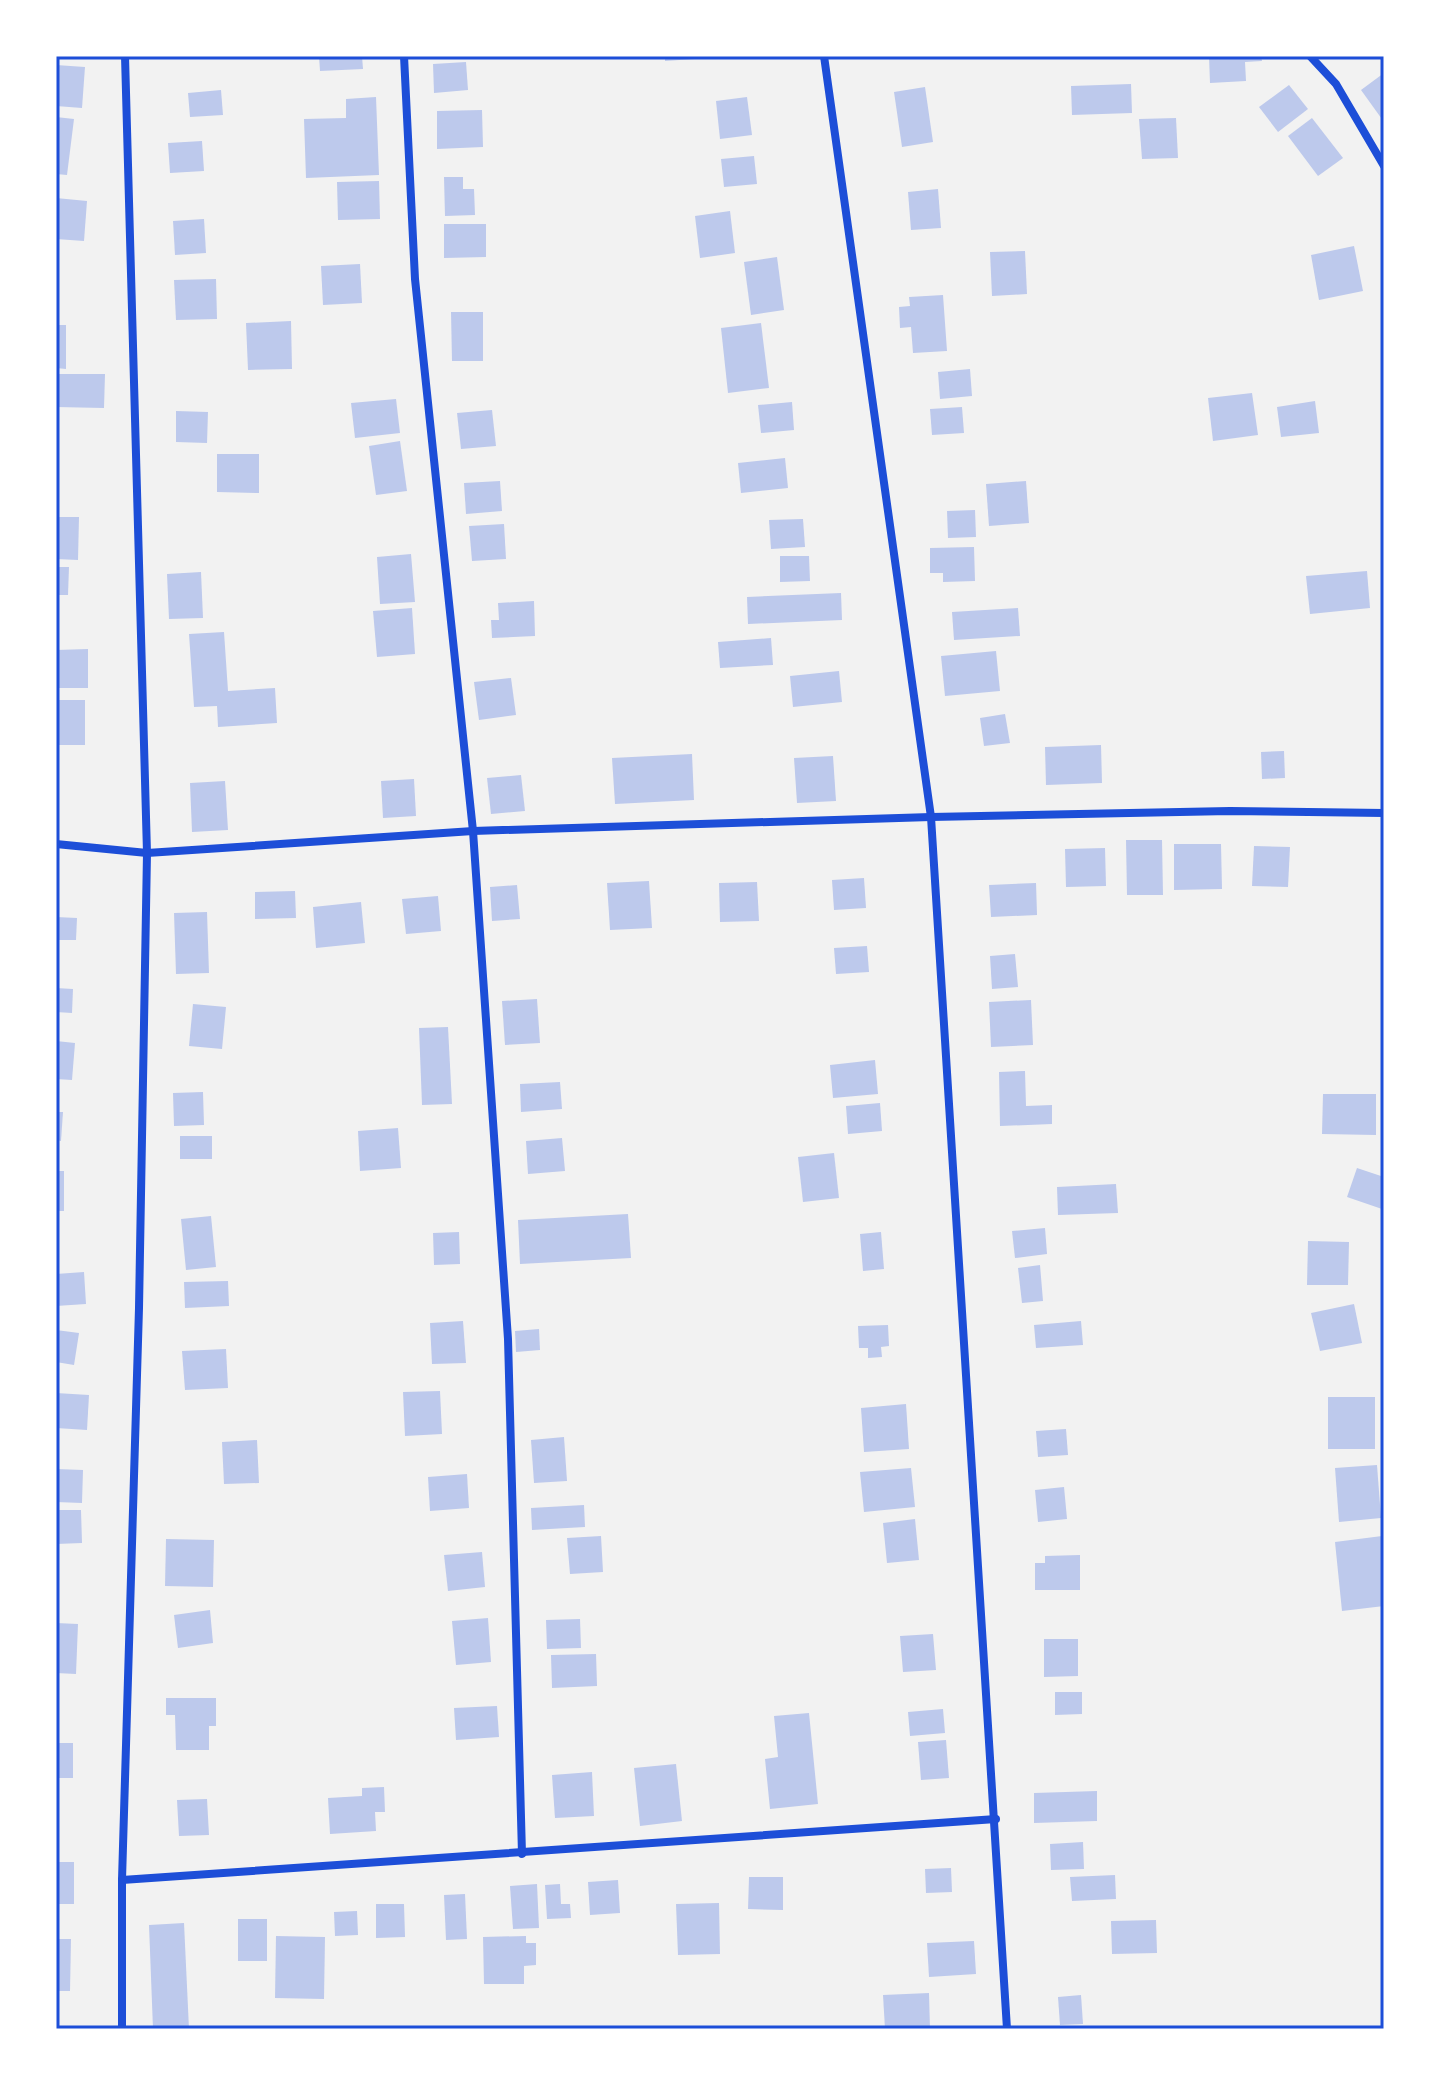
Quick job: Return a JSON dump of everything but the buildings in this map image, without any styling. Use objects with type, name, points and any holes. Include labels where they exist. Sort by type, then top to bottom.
[{"type":"street","points":[[122,2029],[122,1880],[139,1292],[147,853],[125,56]]},
{"type":"street","points":[[404,56],[415,279],[473,831],[508,1339],[522,1854]]},
{"type":"street","points":[[824,56],[931,817],[1007,2029]]},
{"type":"street","points":[[1310,56],[1336,84],[1384,166]]},
{"type":"street","points":[[56,844],[147,853],[473,831],[1230,811],[1384,813]]},
{"type":"street","points":[[122,1880],[996,1819]]}]
